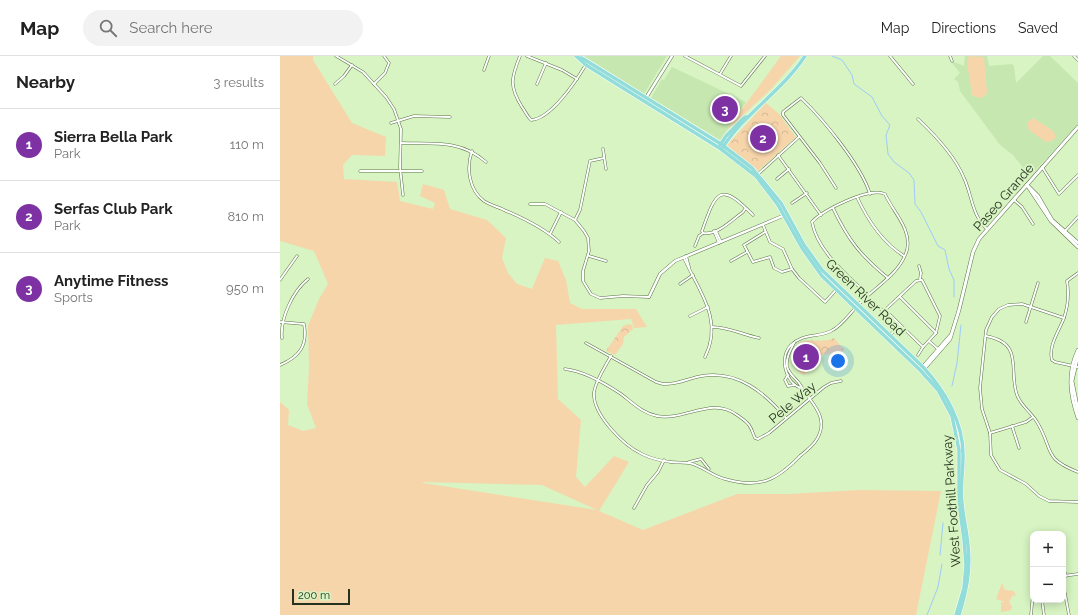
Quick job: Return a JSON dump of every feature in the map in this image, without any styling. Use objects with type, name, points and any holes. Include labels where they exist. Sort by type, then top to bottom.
[{"type":"main road","points":[[721,147],[748,117],[790,76],[805,56]]},
{"type":"main road","name":"Green River Road","points":[[577,57],[592,64],[616,81]]},
{"type":"main road","name":"Green River Road","points":[[577,57],[721,147],[757,175],[786,215],[815,262],[869,321],[923,369]]},
{"type":"main road","points":[[586,64],[592,64]]},
{"type":"main road","name":"Paseo Grande","points":[[923,369],[946,346],[957,316],[973,252],[979,239],[1078,127]]},
{"type":"main road","points":[[1027,185],[1051,221],[1078,243]]},
{"type":"main road","name":"Green River Road","points":[[786,215],[813,266],[836,290],[890,336],[923,369]]},
{"type":"main road","points":[[1065,232],[1078,247]]},
{"type":"main road","points":[[869,321],[887,336],[890,336]]},
{"type":"main road","name":"Paseo Grande","points":[[923,369],[950,336]]},
{"type":"main road","points":[[1078,350],[1070,389],[1078,418]]},
{"type":"main road","points":[[1078,356],[1075,366],[1073,389],[1078,411]]},
{"type":"main road","name":"West Foothill Parkway","points":[[923,369],[942,397],[952,416],[957,435],[960,459],[959,504],[966,565],[964,588],[956,615]]},
{"type":"main road","name":"West Foothill Parkway","points":[[923,369],[937,383],[951,407],[961,439],[963,463],[962,501],[969,564],[967,584],[959,615]]},
{"type":"street","points":[[336,56],[363,72],[391,103],[399,120],[403,195]]},
{"type":"street","points":[[374,84],[385,73],[389,63],[384,56]]},
{"type":"street","points":[[484,70],[489,56]]},
{"type":"street","points":[[520,56],[513,74],[512,86],[515,96],[531,120],[547,113],[577,79],[586,64]]},
{"type":"street","points":[[527,56],[546,63],[577,79]]},
{"type":"street","points":[[645,99],[672,56]]},
{"type":"street","points":[[685,56],[741,86],[765,56]]},
{"type":"street","points":[[720,74],[731,56]]},
{"type":"street","points":[[890,56],[913,84]]},
{"type":"street","points":[[950,56],[952,61]]},
{"type":"street","points":[[1074,56],[1078,60]]},
{"type":"street","points":[[537,84],[546,63]]},
{"type":"street","points":[[335,84],[344,76],[352,65]]},
{"type":"street","points":[[836,188],[782,115],[783,112],[801,98],[819,117],[858,169],[870,194]]},
{"type":"street","points":[[391,123],[420,115],[450,117]]},
{"type":"street","points":[[918,119],[933,134],[964,176],[978,219],[987,229]]},
{"type":"street","points":[[757,175],[798,137]]},
{"type":"street","points":[[401,143],[424,142],[460,146],[486,162]]},
{"type":"street","points":[[603,148],[606,169]]},
{"type":"street","points":[[472,152],[469,161],[469,175],[482,199],[550,234],[559,242]]},
{"type":"street","points":[[778,155],[807,193],[821,215]]},
{"type":"street","points":[[575,220],[582,205],[590,161],[604,158]]},
{"type":"street","points":[[1042,167],[1060,194],[1078,175]]},
{"type":"street","points":[[777,179],[789,170]]},
{"type":"street","points":[[360,171],[422,171]]},
{"type":"street","points":[[792,203],[807,193]]},
{"type":"street","points":[[801,388],[795,385],[788,375],[785,358],[788,350],[794,342],[805,336],[832,331],[856,306],[881,286],[904,256],[907,241],[902,224],[883,193],[857,197],[833,208],[812,222],[826,252],[840,269],[868,295]]},
{"type":"street","points":[[703,233],[702,231],[713,201],[717,196],[723,194],[733,196],[753,215]]},
{"type":"street","points":[[857,197],[866,216],[877,232],[892,248],[904,256]]},
{"type":"street","points":[[1013,199],[1022,207],[1033,224]]},
{"type":"street","points":[[530,204],[545,204],[562,212],[575,220],[584,231],[588,238],[589,256],[582,276],[584,286],[591,294],[600,298],[623,296],[649,297],[656,280],[665,269],[685,256],[786,215]]},
{"type":"street","points":[[833,208],[850,241],[861,254],[888,278]]},
{"type":"street","points":[[695,246],[699,236],[703,233],[715,231],[745,209]]},
{"type":"street","points":[[550,234],[562,212]]},
{"type":"street","points":[[1065,232],[1078,217]]},
{"type":"street","points":[[763,225],[770,242],[783,249],[792,269],[799,278],[825,302],[836,290]]},
{"type":"street","points":[[715,231],[720,242]]},
{"type":"street","points":[[765,232],[744,245],[753,262],[770,257],[774,268],[782,272],[792,269]]},
{"type":"street","points":[[731,261],[747,252]]},
{"type":"street","points":[[280,280],[297,256]]},
{"type":"street","points":[[589,256],[606,261]]},
{"type":"street","points":[[685,256],[708,307],[712,327],[710,346],[705,357]]},
{"type":"street","points":[[918,355],[936,333],[940,318],[939,312],[920,279],[921,273],[919,266]]},
{"type":"street","points":[[1075,366],[1052,360],[1050,356],[1053,343],[1064,318],[1069,290],[1067,281],[1078,273]]},
{"type":"street","points":[[680,284],[693,275]]},
{"type":"street","points":[[282,338],[281,322],[286,303],[308,279]]},
{"type":"street","points":[[886,310],[916,281],[920,279]]},
{"type":"street","points":[[1026,322],[1038,283]]},
{"type":"street","points":[[900,297],[936,333]]},
{"type":"street","points":[[1064,318],[1031,307],[1015,304],[999,309],[989,321],[980,388],[982,409],[990,433],[991,455],[997,466],[1006,475],[1026,484],[1039,496],[1049,501],[1078,502]]},
{"type":"street","points":[[876,305],[883,310],[886,310],[900,326],[923,347]]},
{"type":"street","points":[[690,316],[708,307]]},
{"type":"street","points":[[280,365],[298,355],[303,344],[304,324],[281,322]]},
{"type":"street","points":[[894,331],[900,326]]},
{"type":"street","points":[[712,327],[729,328],[747,336],[759,338]]},
{"type":"street","points":[[986,336],[1000,341],[1010,352],[1014,364],[1017,396],[1033,417],[1057,462],[1078,472]]},
{"type":"street","points":[[929,341],[938,349]]},
{"type":"street","points":[[611,356],[598,381],[594,398],[596,408],[600,416],[632,448],[642,454],[664,460],[688,462],[709,470],[724,479],[748,483],[765,482],[781,474],[815,442],[820,433],[820,414],[810,398],[792,377],[788,366],[788,354],[794,342]]},
{"type":"street","points":[[586,343],[656,382],[663,384],[712,375],[738,380],[751,386],[769,399],[786,418]]},
{"type":"street","points":[[565,369],[572,370],[598,381]]},
{"type":"street","points":[[788,375],[785,380],[786,383],[790,386],[795,385]]},
{"type":"street","name":"Pele Way","points":[[598,381],[621,394],[639,409],[657,416],[675,417],[717,407],[728,409],[749,424],[755,438],[762,438],[810,398],[831,383],[841,381]]},
{"type":"street","points":[[990,433],[1033,417]]},
{"type":"street","points":[[1012,426],[1019,448]]},
{"type":"street","points":[[688,462],[701,459],[709,470]]},
{"type":"street","points":[[634,508],[647,486],[658,472],[664,460]]},
{"type":"street","points":[[1066,576],[1078,574]]},
{"type":"street","points":[[1066,599],[1069,615]]},
{"type":"street","points":[[1031,615],[1032,603]]},
{"type":"street","points":[[1042,603],[1044,615]]},
{"type":"shaded area","points":[[584,56],[667,56],[644,94]]},
{"type":"shaded area","points":[[965,56],[987,56],[989,66],[1012,64],[1014,66],[1016,83],[1043,56],[1050,56],[1078,83],[1078,124],[1030,176],[1013,155],[1000,145],[960,91],[958,82],[954,79],[960,73],[952,63],[954,62],[964,66]]},
{"type":"shaded area","points":[[672,67],[746,102],[720,140],[651,98],[662,79],[664,80]]},
{"type":"green space","points":[[280,56],[313,56],[313,60],[352,123],[386,137],[385,156],[352,155],[343,165],[344,179],[397,182],[400,201],[433,209],[435,203],[420,196],[423,184],[444,190],[450,209],[487,220],[506,238],[502,258],[508,273],[517,284],[532,289],[545,258],[558,261],[566,280],[570,303],[582,309],[636,309],[647,327],[634,328],[631,319],[556,325],[558,399],[581,420],[576,477],[585,487],[614,456],[629,462],[599,511],[643,530],[737,494],[790,494],[858,490],[941,491],[916,615],[280,615],[280,402],[289,410],[288,425],[303,431],[316,428],[307,404],[309,369],[308,326],[319,299],[328,284],[314,251],[280,241]],"holes":[[[423,482],[542,485],[597,510]]]},
{"type":"green space","points":[[781,56],[800,56],[770,90],[726,131]]},
{"type":"green space","points":[[969,56],[984,57],[987,93],[979,98],[972,95],[967,63]]},
{"type":"green space","points":[[766,103],[779,114],[796,137],[758,171],[727,145]]},
{"type":"green space","points":[[1033,118],[1052,130],[1056,136],[1054,140],[1046,142],[1029,130],[1027,123]]},
{"type":"green space","points":[[629,324],[632,325],[633,329],[624,337],[623,344],[615,355],[606,351],[623,326]]},
{"type":"green space","points":[[834,338],[845,351],[822,355],[804,375],[797,370],[793,357],[798,344],[806,341],[829,340]]},
{"type":"green space","points":[[1002,583],[1005,590],[1014,591],[1016,596],[1013,595],[1009,602],[1012,607],[1011,610],[1001,612],[1001,602],[1005,602],[996,599]]},
{"type":"waterway","points":[[832,56],[842,60],[852,75],[854,84],[872,97],[882,116],[890,125],[886,135],[888,154],[894,162],[909,173],[914,180],[915,204],[921,212],[938,246],[945,250],[949,269],[954,280],[954,297]]},
{"type":"waterway","points":[[952,386],[957,363],[961,325]]},
{"type":"waterway","points":[[940,555],[943,523]]},
{"type":"waterway","points":[[927,615],[938,587],[942,564]]},
{"type":"place","name":"Anytime Fitness","points":[[725,109]]},
{"type":"place","name":"Serfas Club Park","points":[[763,138]]},
{"type":"place","name":"Sierra Bella Park","points":[[806,357]]}]
